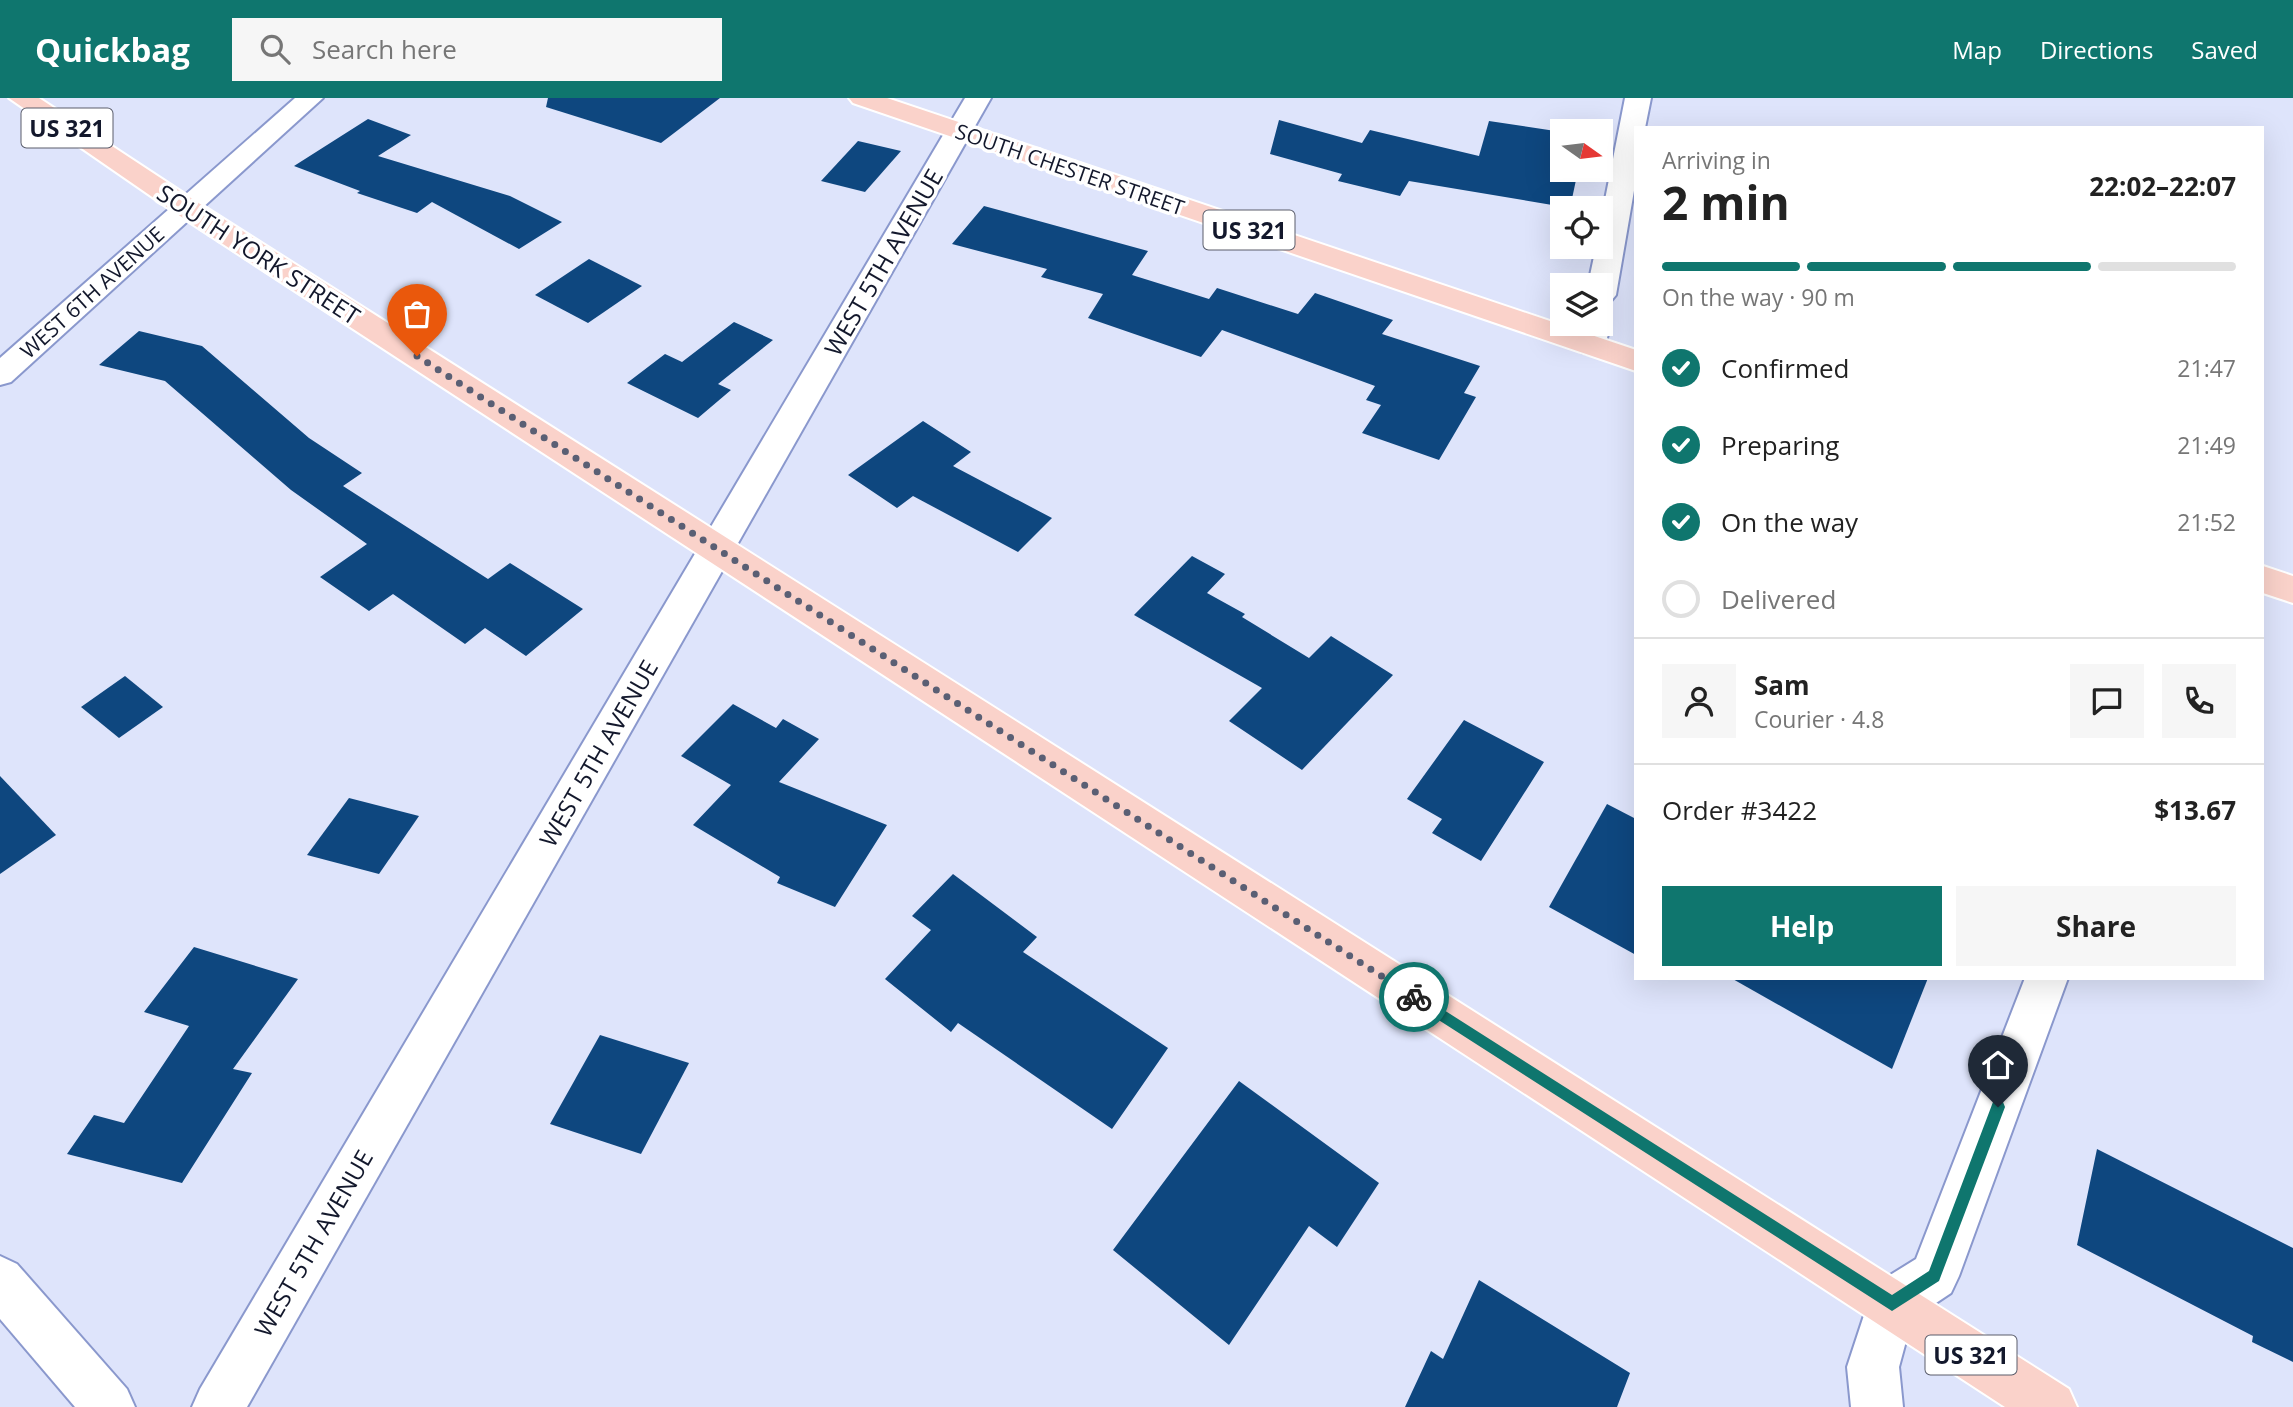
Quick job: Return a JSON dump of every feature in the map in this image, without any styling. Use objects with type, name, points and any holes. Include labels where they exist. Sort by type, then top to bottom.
[{"type":"main road","name":"SOUTH YORK STREET","points":[[22,98],[187,208],[2051,1407]]},
{"type":"main road","name":"SOUTH CHESTER STREET","points":[[862,98],[959,132],[1550,321]]},
{"type":"main road","name":"SOUTH CHESTER STREET","points":[[1596,336],[1634,360]]},
{"type":"main road","points":[[2264,579],[2293,590]]},
{"type":"street","name":"WEST 6TH AVENUE","points":[[0,375],[310,98]]},
{"type":"street","name":"WEST 5TH AVENUE","points":[[218,1407],[978,98]]},
{"type":"street","points":[[1605,273],[1638,98]]},
{"type":"street","points":[[1877,1407],[1873,1367],[1892,1303],[1934,1276],[2046,980]]},
{"type":"street","points":[[0,1281],[109,1407]]},
{"type":"building","points":[[548,98],[720,98],[661,143],[546,107]]},
{"type":"building","points":[[368,119],[411,135],[378,156],[510,196],[562,222],[519,249],[432,202],[417,213],[357,193],[360,191],[294,166]]},
{"type":"building","points":[[1279,120],[1362,143],[1370,130],[1479,156],[1489,121],[1550,130],[1550,182],[1576,182],[1573,196],[1550,196],[1550,205],[1409,181],[1400,196],[1338,181],[1342,174],[1270,154]]},
{"type":"building","points":[[858,141],[901,151],[865,192],[821,181]]},
{"type":"building","points":[[984,206],[1148,251],[1132,275],[1209,299],[1217,288],[1298,314],[1315,293],[1393,320],[1382,334],[1480,366],[1464,393],[1476,397],[1439,460],[1362,433],[1381,405],[1366,400],[1375,386],[1222,330],[1201,357],[1088,318],[1103,294],[1041,277],[1047,269],[952,244]]},
{"type":"building","points":[[589,259],[642,286],[588,323],[535,295]]},
{"type":"building","points":[[734,322],[773,340],[718,384],[731,390],[698,418],[627,383],[665,354],[682,362]]},
{"type":"building","points":[[139,331],[202,346],[309,438],[362,473],[343,486],[488,579],[510,563],[583,609],[526,656],[485,628],[465,644],[393,594],[369,611],[320,577],[367,544],[291,490],[165,381],[99,365]]},
{"type":"building","points":[[923,421],[971,452],[953,466],[1052,518],[1018,552],[913,496],[897,508],[848,475]]},
{"type":"building","points":[[1192,556],[1225,574],[1207,593],[1245,614],[1242,617],[1309,658],[1331,636],[1393,675],[1302,770],[1229,721],[1262,688],[1134,615]]},
{"type":"building","points":[[125,676],[163,707],[119,738],[81,707]]},
{"type":"building","points":[[733,704],[776,728],[783,719],[819,739],[779,782],[887,825],[835,907],[777,883],[780,877],[693,825],[731,785],[681,756]]},
{"type":"building","points":[[1464,720],[1544,762],[1481,861],[1432,833],[1442,819],[1407,799]]},
{"type":"building","points":[[0,776],[56,835],[0,874]]},
{"type":"building","points":[[349,798],[419,816],[379,874],[307,855]]},
{"type":"building","points":[[1607,804],[1634,818],[1634,954],[1549,907]]},
{"type":"building","points":[[953,874],[1037,937],[1023,952],[1168,1048],[1112,1129],[958,1023],[951,1032],[885,979],[931,930],[912,916]]},
{"type":"building","points":[[194,947],[298,979],[233,1069],[252,1073],[182,1183],[67,1154],[94,1115],[124,1123],[189,1026],[144,1012]]},
{"type":"building","points":[[1735,980],[1927,980],[1892,1069]]},
{"type":"building","points":[[600,1035],[689,1063],[641,1154],[550,1124]]},
{"type":"building","points":[[1239,1081],[1379,1183],[1337,1247],[1309,1226],[1229,1345],[1113,1250]]},
{"type":"building","points":[[2097,1149],[2293,1248],[2293,1362],[2252,1342],[2253,1336],[2077,1245]]},
{"type":"building","points":[[1479,1280],[1630,1373],[1617,1407],[1405,1407],[1431,1351],[1443,1359]]},
{"type":"way so far","points":[[417,356],[1414,997]]},
{"type":"route","points":[[1414,997],[1892,1303],[1934,1276],[1998,1107]]}]
